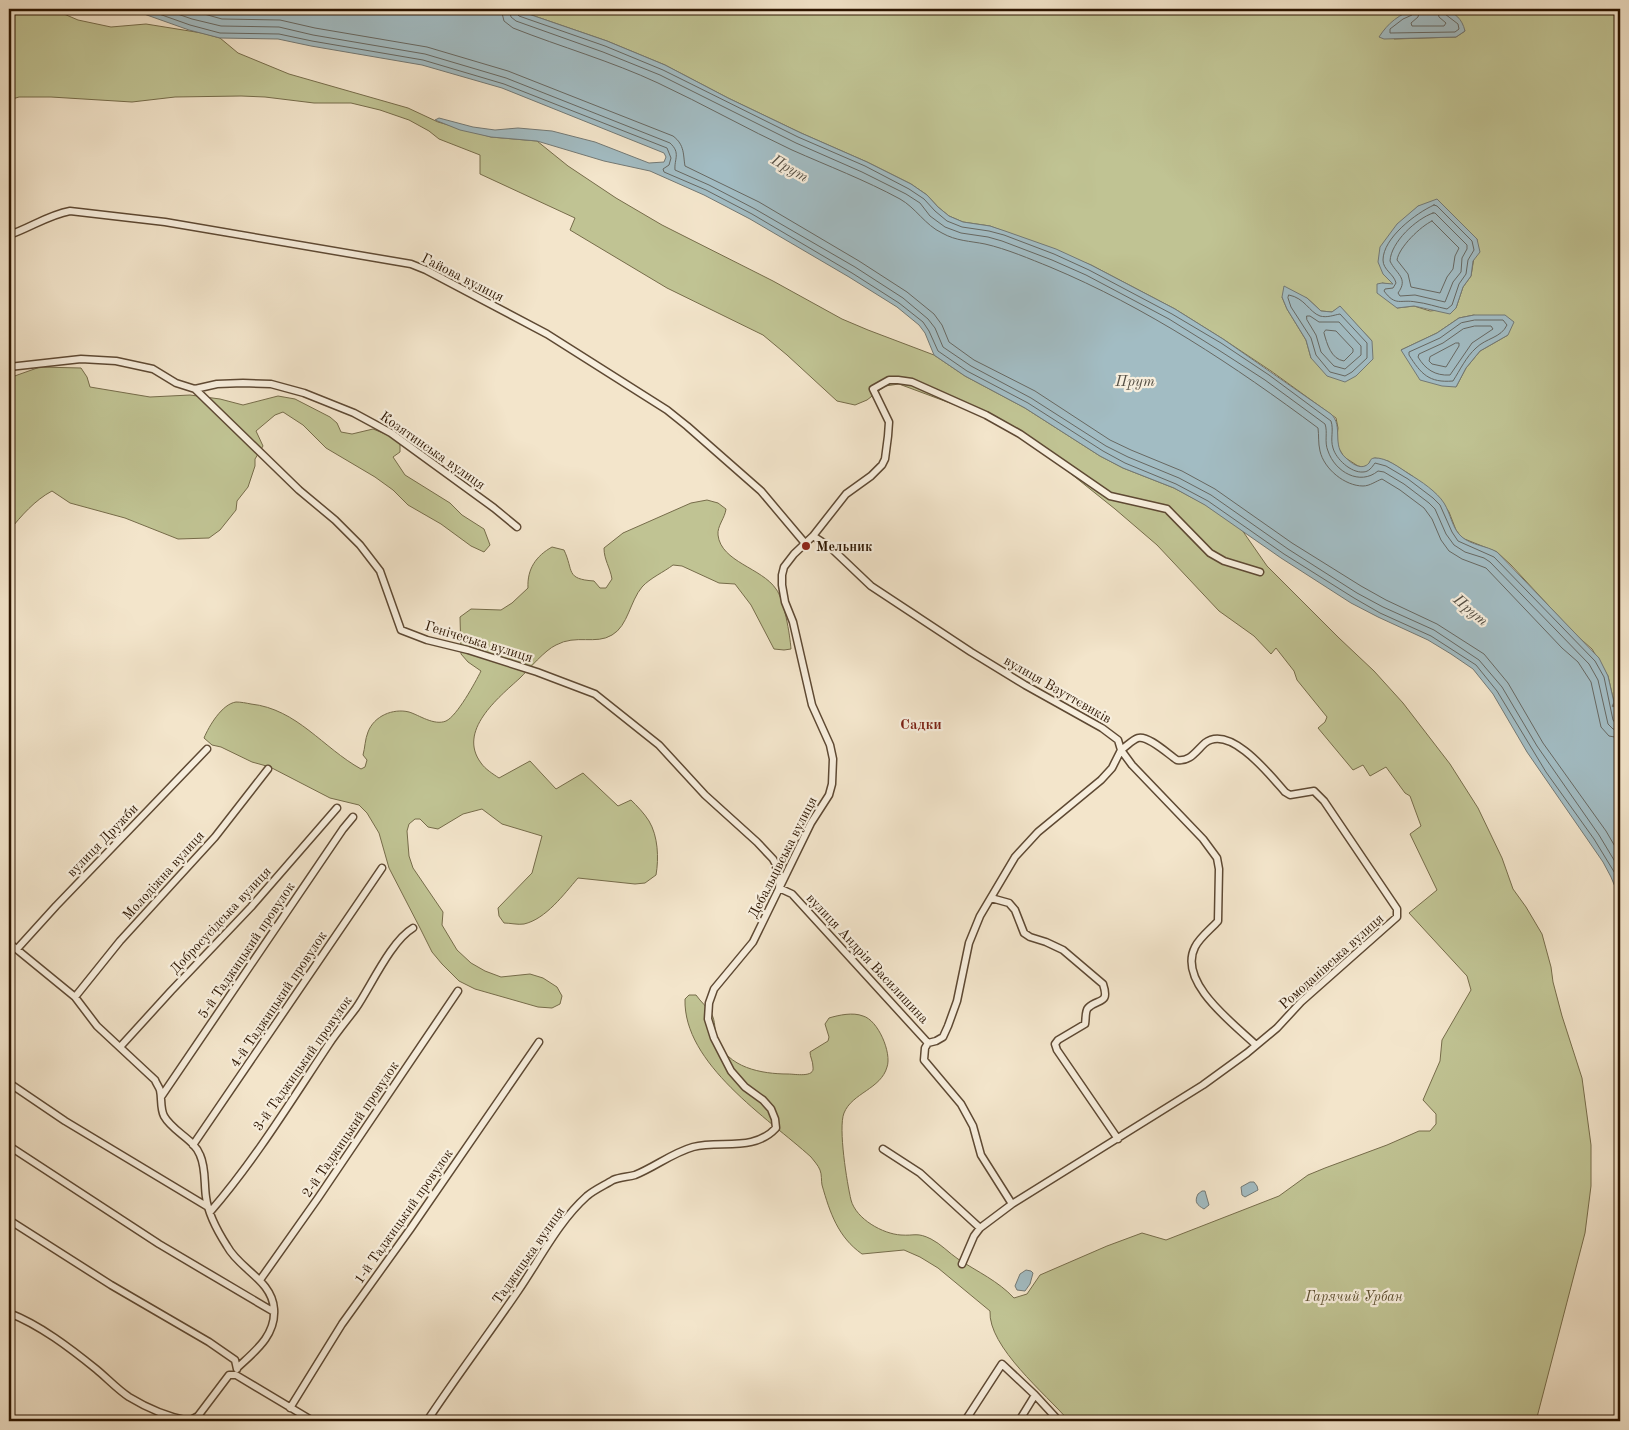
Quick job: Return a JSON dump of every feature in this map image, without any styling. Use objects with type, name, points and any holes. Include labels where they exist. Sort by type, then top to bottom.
[{"type":"street","name":"Гайова вулиця","points":[[9,235],[24,230],[56,213],[70,211],[165,222],[411,264],[426,270],[547,334],[667,410],[761,492],[804,542]]},
{"type":"street","points":[[9,367],[81,359],[116,361],[152,369],[176,383],[195,389]]},
{"type":"street","points":[[804,542],[813,536],[846,494],[871,476],[882,465],[886,451],[889,422],[873,389],[889,380],[898,380],[912,382],[986,415],[1020,434],[1110,496],[1167,509],[1210,553],[1224,561],[1260,572]]},
{"type":"street","name":"Козятинська вулиця","points":[[195,389],[217,384],[243,382],[271,384],[304,393],[354,413],[391,433],[517,527]]},
{"type":"street","name":"Генічеська вулиця","points":[[195,389],[299,490],[335,520],[360,545],[380,571],[402,630],[427,640],[468,650],[537,672],[595,694],[659,745],[705,795],[757,842],[773,859],[780,878],[779,888]]},
{"type":"street","name":"вулиця Взуттєвиків","points":[[813,536],[830,547],[872,586],[971,652],[1102,728],[1118,740],[1121,750],[1144,778],[1202,839],[1217,858],[1219,869],[1218,921],[1195,948],[1191,964],[1196,980],[1206,996],[1256,1045]]},
{"type":"street","name":"Дебальцівська вулиця","points":[[748,1143],[769,1135],[776,1128],[775,1119],[767,1104],[745,1086],[727,1064],[714,1038],[708,1020],[709,1003],[714,989],[753,942],[811,824],[829,795],[832,784],[833,759],[830,745],[812,705],[793,622],[785,602],[782,585],[784,567],[804,542]]},
{"type":"street","name":"Ромоданівська вулиця","points":[[980,1228],[1012,1204],[1203,1085],[1277,1028],[1301,1002],[1397,917],[1397,909],[1324,801],[1314,791],[1290,795],[1248,753],[1234,744],[1221,739],[1207,742],[1189,759],[1182,761],[1177,760],[1148,739],[1142,737],[1121,750]]},
{"type":"street","name":"вулиця Дружби","points":[[17,949],[207,748]]},
{"type":"street","points":[[928,1043],[943,1037],[957,1001],[969,943],[980,916],[1015,857],[1038,832],[1101,780],[1112,768],[1121,750]]},
{"type":"street","name":"Молодіжна вулиця","points":[[76,997],[120,941],[215,837],[268,769]]},
{"type":"street","name":"Добросусідська вулиця","points":[[120,1047],[251,907],[337,808]]},
{"type":"street","name":"5-й Таджицький провулок","points":[[160,1097],[353,817]]},
{"type":"street","name":"4-й Таджицький провулок","points":[[194,1145],[382,868]]},
{"type":"street","name":"вулиця Андрія Василишина","points":[[779,888],[792,894],[928,1043],[925,1048],[924,1060],[960,1104],[973,1126],[981,1155],[1012,1204]]},
{"type":"street","points":[[991,898],[1009,904],[1019,917],[1024,933],[1064,950],[1103,984],[1106,993],[1105,997],[1102,1001],[1088,1008],[1085,1024],[1058,1040],[1055,1044],[1057,1050],[1118,1139]]},
{"type":"street","name":"3-й Таджицький провулок","points":[[209,1210],[229,1190],[330,1042],[357,1007],[376,974],[400,939],[413,928]]},
{"type":"street","points":[[9,943],[76,997],[97,1026],[155,1080],[160,1090],[164,1116],[178,1132],[194,1145],[200,1155],[209,1210],[228,1248],[260,1280],[269,1293],[274,1306],[272,1327],[261,1345],[237,1368]]},
{"type":"street","name":"2-й Таджицький провулок","points":[[260,1280],[318,1198],[458,991]]},
{"type":"street","name":"1-й Таджицький провулок","points":[[290,1408],[342,1324],[411,1228],[539,1042]]},
{"type":"street","points":[[9,1083],[65,1121],[209,1210]]},
{"type":"street","name":"Таджицька вулиця","points":[[427,1421],[572,1212],[589,1195],[615,1179],[635,1175],[675,1153],[706,1145],[748,1143]]},
{"type":"street","points":[[9,1146],[158,1244],[274,1312]]},
{"type":"street","points":[[882,1149],[920,1173],[980,1228],[974,1236],[962,1264]]},
{"type":"street","points":[[9,1220],[111,1285],[209,1342],[235,1360],[243,1379]]},
{"type":"street","points":[[9,1313],[19,1317],[56,1340],[95,1368],[129,1396],[172,1418],[189,1421],[198,1416],[229,1375],[236,1375],[313,1421]]},
{"type":"street","points":[[965,1421],[1002,1364],[1059,1421]]},
{"type":"street","points":[[1018,1421],[1035,1395]]},
{"type":"green space","name":"Гарячий Урбан","points":[[9,9],[57,11],[78,20],[111,27],[146,24],[202,33],[220,38],[238,53],[289,74],[408,108],[438,122],[491,137],[537,141],[568,166],[616,198],[662,225],[773,281],[842,319],[934,355],[965,376],[1025,408],[1100,456],[1123,468],[1174,488],[1206,505],[1242,530],[1267,566],[1374,671],[1403,703],[1450,764],[1478,808],[1502,858],[1513,889],[1542,934],[1562,1016],[1582,1078],[1591,1145],[1591,1186],[1585,1233],[1536,1421],[1069,1421],[1008,1355],[998,1340],[992,1325],[990,1311],[938,1268],[904,1250],[862,1254],[847,1240],[832,1215],[822,1185],[821,1172],[816,1163],[731,1088],[698,1046],[688,1023],[685,999],[689,995],[696,995],[714,1019],[717,1039],[722,1049],[737,1063],[767,1073],[804,1075],[811,1073],[813,1070],[810,1052],[828,1041],[829,1037],[825,1024],[829,1018],[850,1014],[869,1019],[879,1030],[886,1046],[888,1061],[884,1074],[879,1081],[853,1100],[844,1113],[842,1120],[844,1156],[849,1192],[854,1207],[864,1219],[886,1232],[901,1235],[919,1235],[935,1241],[958,1259],[995,1282],[1014,1298],[1027,1294],[1040,1275],[1107,1246],[1142,1233],[1166,1240],[1279,1196],[1308,1175],[1419,1131],[1430,1131],[1436,1124],[1436,1114],[1423,1100],[1440,1061],[1442,1040],[1471,990],[1467,976],[1409,913],[1437,890],[1410,834],[1421,826],[1410,796],[1405,793],[1386,767],[1370,776],[1363,765],[1353,770],[1318,728],[1325,722],[1327,717],[1297,680],[1294,671],[1276,648],[1271,654],[1254,636],[1219,611],[1157,545],[1045,453],[1013,432],[987,418],[899,384],[885,386],[867,400],[855,405],[837,401],[763,335],[667,288],[570,230],[575,218],[480,174],[480,155],[439,139],[409,120],[351,103],[314,103],[241,96],[175,97],[132,102],[51,97],[19,97],[9,100]]},
{"type":"green space","points":[[514,9],[1416,9],[1409,11],[1394,39],[1456,37],[1465,31],[1452,12],[1442,9],[1620,9],[1620,729],[1608,676],[1592,649],[1575,634],[1511,565],[1497,552],[1462,538],[1456,530],[1449,512],[1436,494],[1411,475],[1388,461],[1375,458],[1363,467],[1344,457],[1338,447],[1336,418],[1271,371],[1175,309],[1091,265],[990,226],[963,222],[949,216],[927,195],[911,184],[728,98],[665,65],[607,41]],"holes":[[[1418,206],[1451,213],[1477,239],[1471,276],[1463,287],[1456,308],[1430,311],[1414,306],[1397,308],[1382,283],[1394,285],[1409,215]],[[1282,297],[1307,298],[1321,311],[1332,312],[1340,307],[1372,341],[1311,358],[1306,340]],[[1474,315],[1508,335],[1480,351],[1466,368],[1456,387],[1401,350],[1437,333],[1459,318]]]},
{"type":"green space","points":[[40,367],[81,368],[87,377],[90,387],[150,397],[190,395],[220,399],[243,405],[278,396],[295,399],[330,417],[337,423],[341,432],[352,434],[373,429],[388,435],[400,443],[400,452],[393,457],[405,475],[450,503],[462,515],[484,529],[490,545],[484,552],[471,546],[441,524],[408,505],[393,490],[375,477],[326,448],[303,425],[283,412],[275,415],[256,431],[263,446],[255,459],[255,466],[248,487],[237,501],[236,510],[220,530],[209,538],[178,539],[125,518],[70,503],[52,491],[23,514],[9,531],[9,378]]},
{"type":"green space","points":[[707,500],[718,503],[726,509],[718,535],[726,552],[770,582],[779,594],[786,618],[791,649],[774,649],[751,605],[735,584],[719,583],[682,566],[673,565],[642,587],[634,599],[622,626],[612,635],[599,639],[571,640],[556,645],[547,651],[492,705],[477,727],[474,739],[475,751],[481,763],[499,778],[530,761],[556,789],[583,773],[618,806],[631,800],[647,818],[654,833],[657,854],[656,875],[645,883],[635,884],[578,878],[554,905],[540,917],[524,924],[504,923],[499,916],[498,908],[532,873],[542,836],[502,824],[482,809],[463,814],[438,829],[428,827],[420,819],[415,819],[409,824],[407,831],[409,856],[413,868],[443,912],[442,925],[457,950],[471,963],[501,977],[530,974],[543,978],[557,987],[562,996],[560,1004],[552,1008],[538,1007],[475,989],[459,981],[442,964],[432,952],[389,868],[379,833],[367,813],[359,805],[330,798],[270,767],[252,762],[221,747],[212,745],[204,738],[221,711],[231,704],[236,702],[267,707],[296,721],[361,769],[365,767],[367,760],[363,755],[367,735],[371,726],[379,718],[391,712],[403,711],[432,721],[446,721],[455,713],[465,699],[481,671],[468,662],[461,654],[460,617],[471,609],[501,610],[512,603],[528,588],[529,575],[537,559],[552,547],[564,550],[574,576],[594,581],[600,588],[606,588],[612,579],[604,548],[623,533],[691,503]]},
{"type":"water","name":"Прут","points":[[103,9],[514,9],[607,41],[665,65],[728,98],[911,184],[927,195],[949,216],[963,222],[990,226],[1056,249],[1175,309],[1223,339],[1331,414],[1337,424],[1339,448],[1351,462],[1360,467],[1369,463],[1373,458],[1383,459],[1428,487],[1444,503],[1459,534],[1470,542],[1497,552],[1599,658],[1608,676],[1620,729],[1620,899],[1603,862],[1527,752],[1493,694],[1473,669],[1451,654],[1428,640],[1351,603],[1281,558],[1205,505],[1174,488],[1123,468],[1100,456],[1025,408],[965,376],[934,355],[925,333],[919,325],[897,307],[750,219],[704,195],[650,171],[604,161],[537,141],[491,137],[460,130],[435,120],[439,118],[473,127],[495,130],[518,128],[552,131],[595,142],[649,163],[664,162],[666,157],[664,153],[502,88],[422,65],[278,39],[220,38],[189,30],[144,14]]},
{"type":"water","points":[[1416,9],[1439,9],[1452,13],[1458,17],[1465,31],[1456,37],[1384,39],[1379,37],[1386,27],[1395,20]]},
{"type":"water","points":[[1437,199],[1477,239],[1480,252],[1473,261],[1471,276],[1463,287],[1456,308],[1450,314],[1414,306],[1397,308],[1377,293],[1377,284],[1393,284],[1383,274],[1378,262],[1380,247],[1397,224],[1418,206]]},
{"type":"water","points":[[1284,286],[1307,298],[1321,311],[1332,312],[1340,306],[1372,341],[1373,359],[1356,376],[1345,382],[1327,376],[1311,358],[1306,340],[1282,297]]},
{"type":"water","points":[[1474,315],[1505,315],[1514,322],[1508,335],[1480,351],[1466,368],[1456,387],[1442,386],[1420,380],[1401,350],[1437,333],[1459,318]]},
{"type":"water","points":[[1254,1182],[1258,1190],[1245,1197],[1242,1195],[1241,1187]]},
{"type":"water","points":[[1205,1191],[1209,1205],[1204,1209],[1196,1201],[1198,1194]]},
{"type":"water","points":[[1026,1270],[1033,1273],[1030,1284],[1025,1291],[1017,1290],[1015,1286],[1020,1274]]},
{"type":"waterway","points":[[1613,706],[1620,692]]},
{"type":"place","name":"Мельник","points":[[806,546]]},
{"type":"district","name":"Садки","points":[[921,724]]}]
